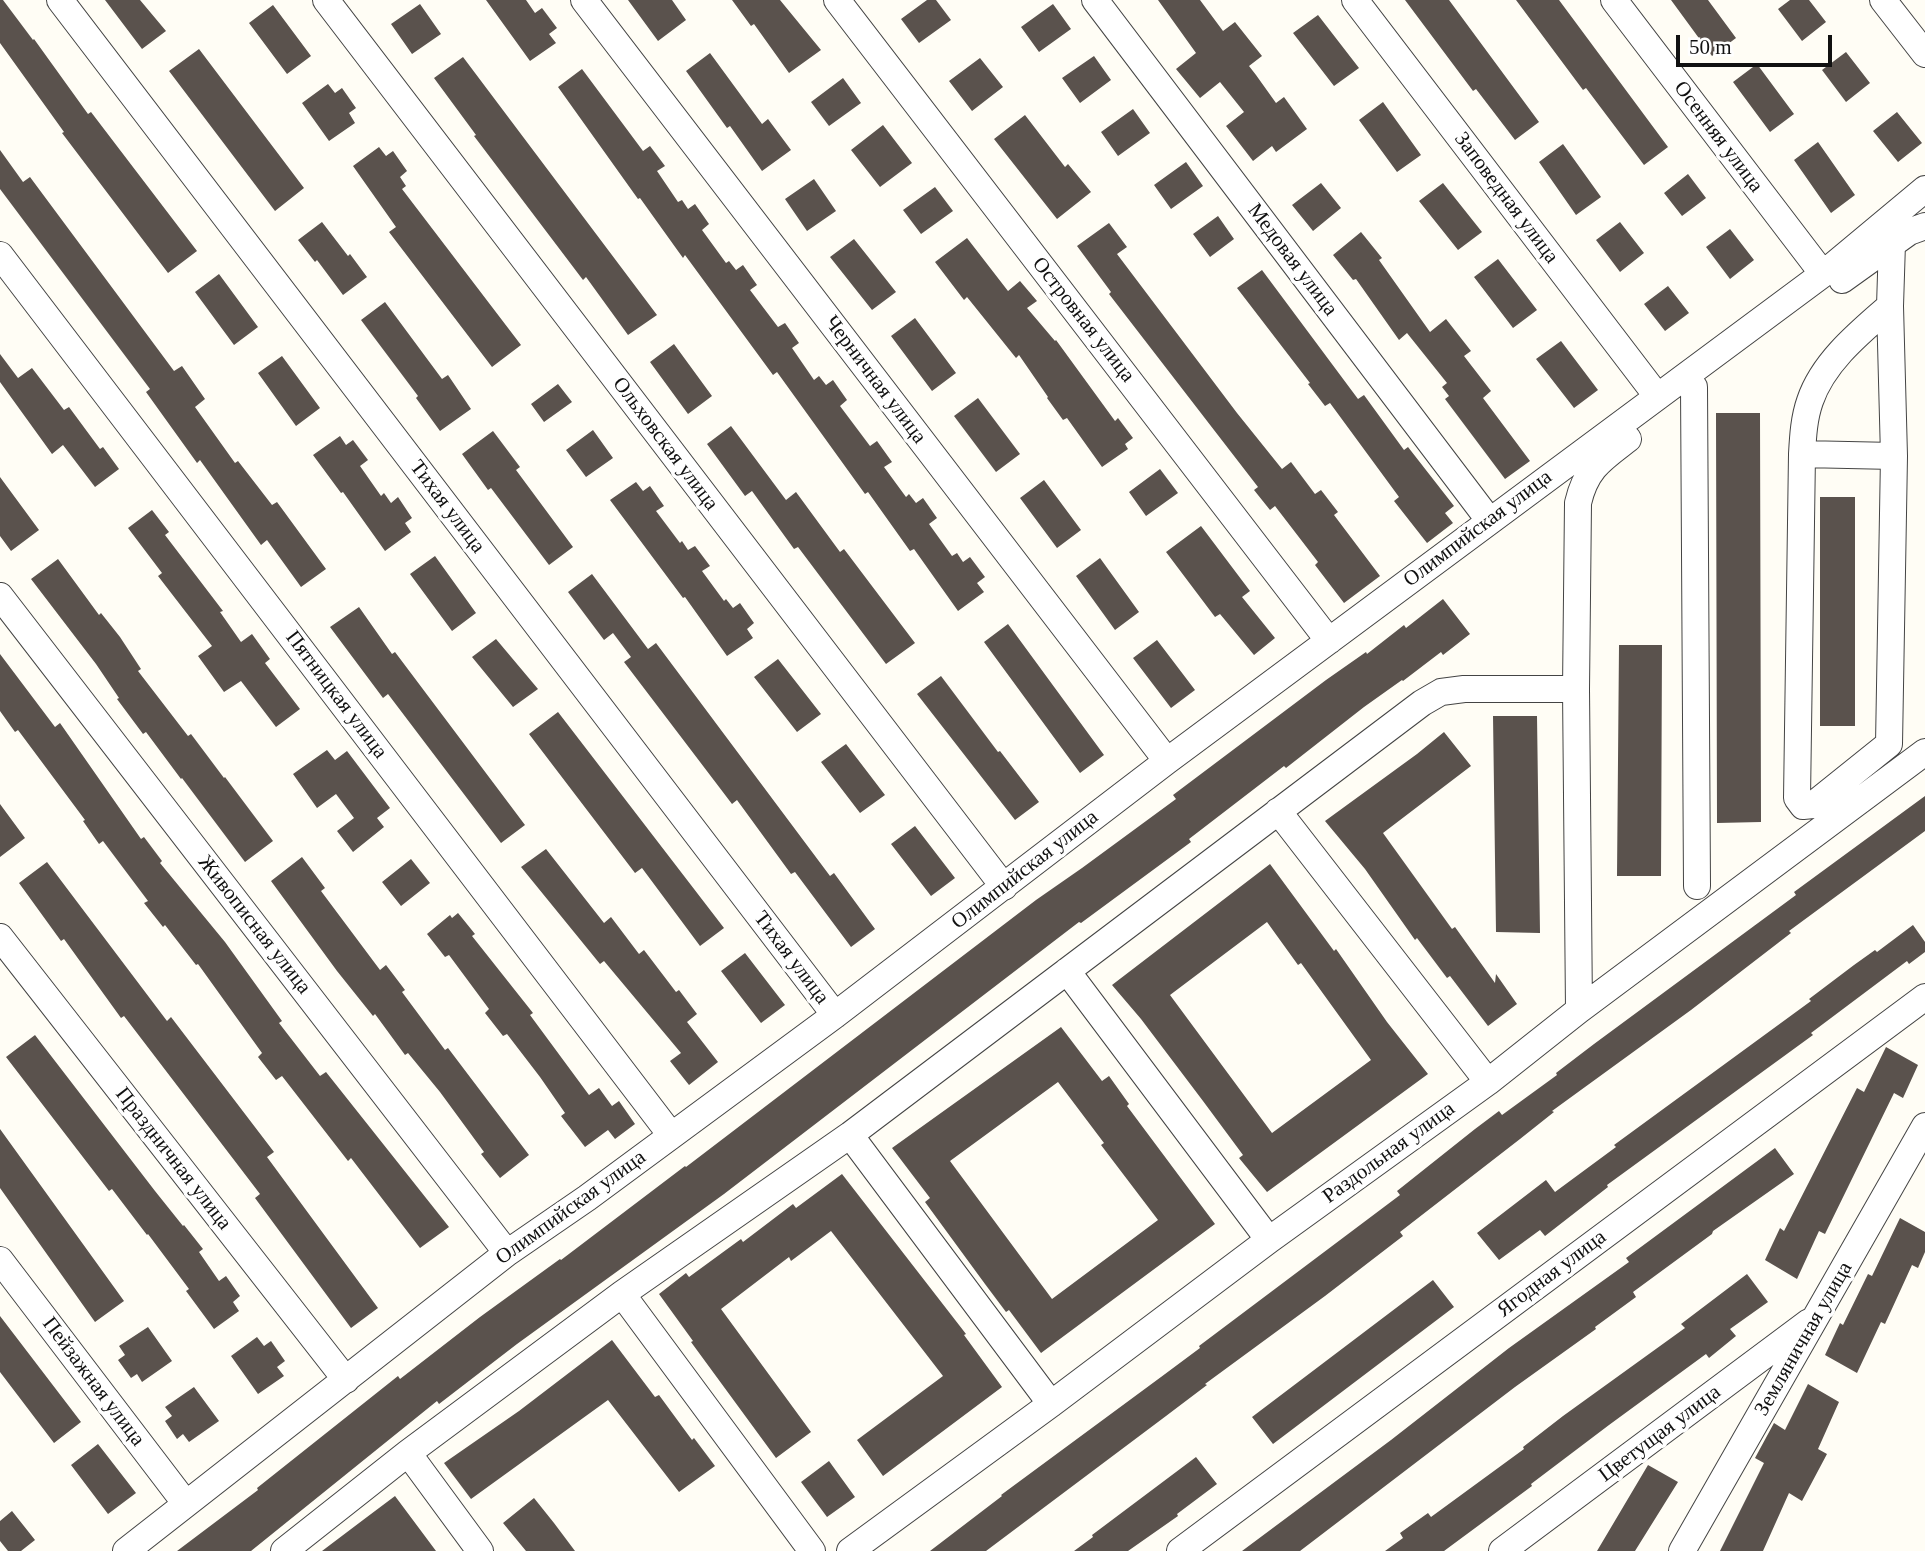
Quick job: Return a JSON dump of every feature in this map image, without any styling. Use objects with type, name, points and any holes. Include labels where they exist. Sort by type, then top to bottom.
[{"type":"street","name":"Тихая улица","points":[[60,0],[835,1015]]},
{"type":"street","name":"Ольховская улица","points":[[326,0],[1004,887]]},
{"type":"street","name":"Черничная улица","points":[[584,0],[1167,761]]},
{"type":"street","name":"Островная улица","points":[[837,0],[1329,641]]},
{"type":"street","name":"Медовая улица","points":[[1095,0],[1489,520]]},
{"type":"street","name":"Заповедная улица","points":[[1355,0],[1657,396]]},
{"type":"street","name":"Осенняя улица","points":[[1614,0],[1822,275]]},
{"type":"street","points":[[1883,0],[1925,54]]},
{"type":"street","name":"Олимпийская улица","points":[[125,1551],[507,1253],[587,1198],[835,1015],[1167,761],[1822,275],[1925,189]]},
{"type":"street","name":"Олимпийская улица","points":[[1579,1010],[1576,689],[1578,503],[1582,483],[1602,459],[1695,387],[1892,243],[1925,226]]},
{"type":"street","points":[[1889,306],[1846,346],[1822,377],[1810,399],[1804,430],[1797,798],[1803,806],[1808,807],[1889,744],[1894,456],[1889,306],[1892,243]]},
{"type":"street","name":"Пятницкая улица","points":[[0,255],[671,1135]]},
{"type":"street","points":[[1695,387],[1697,886]]},
{"type":"street","points":[[1802,454],[1894,456]]},
{"type":"street","name":"Живописная улица","points":[[0,596],[507,1253]]},
{"type":"street","points":[[284,1551],[408,1453],[622,1294],[850,1135],[1422,702],[1441,692],[1464,689],[1576,689]]},
{"type":"street","name":"Раздольная улица","points":[[850,1551],[1269,1240],[1488,1082],[1579,1010],[1925,752]]},
{"type":"street","points":[[1278,811],[1488,1082]]},
{"type":"street","name":"Праздничная улица","points":[[0,937],[346,1380]]},
{"type":"street","points":[[1067,971],[1269,1240]]},
{"type":"street","name":"Ягодная улица","points":[[1180,1551],[1925,997]]},
{"type":"street","name":"Земляничная улица","points":[[1682,1551],[1925,1126]]},
{"type":"street","points":[[850,1135],[1051,1404]]},
{"type":"street","name":"Пейзажная улица","points":[[0,1260],[186,1504]]},
{"type":"street","points":[[622,1294],[812,1551]]},
{"type":"street","name":"Цветущая улица","points":[[1502,1551],[1817,1316]]},
{"type":"street","points":[[408,1453],[480,1551]]},
{"type":"building","points":[[0,0],[3,0],[34,39],[88,114],[91,112],[197,251],[168,273],[62,133],[64,132],[0,43]]},
{"type":"building","points":[[105,0],[140,0],[166,31],[142,49]]},
{"type":"building","points":[[486,0],[526,0],[535,13],[542,8],[557,28],[549,34],[556,43],[530,61]]},
{"type":"building","points":[[628,0],[672,0],[686,20],[658,41]]},
{"type":"building","points":[[732,0],[780,0],[821,50],[789,73],[754,24],[751,26]]},
{"type":"building","points":[[927,0],[936,0],[951,20],[919,43],[901,19]]},
{"type":"building","points":[[1158,0],[1200,0],[1223,31],[1235,22],[1262,56],[1249,66],[1276,103],[1284,97],[1307,129],[1276,152],[1272,146],[1253,161],[1226,126],[1244,112],[1220,82],[1200,98],[1176,69],[1196,53]]},
{"type":"building","points":[[1405,0],[1449,0],[1539,122],[1515,140],[1476,89],[1473,91]]},
{"type":"building","points":[[1516,0],[1559,0],[1668,147],[1644,165],[1586,88],[1583,90]]},
{"type":"building","points":[[1671,0],[1708,0],[1736,38],[1712,56]]},
{"type":"building","points":[[1790,0],[1809,0],[1826,22],[1802,41],[1778,9]]},
{"type":"building","points":[[420,4],[441,34],[412,54],[391,24]]},
{"type":"building","points":[[1053,4],[1071,29],[1039,52],[1021,27]]},
{"type":"building","points":[[273,5],[311,56],[287,74],[249,23]]},
{"type":"building","points":[[1318,15],[1359,68],[1334,86],[1293,33]]},
{"type":"building","points":[[199,49],[304,188],[275,211],[169,71]]},
{"type":"building","points":[[1846,52],[1870,83],[1846,102],[1822,70]]},
{"type":"building","points":[[710,53],[762,124],[768,119],[791,150],[762,171],[686,71]]},
{"type":"building","points":[[1094,56],[1111,80],[1080,103],[1062,78]]},
{"type":"building","points":[[463,57],[657,315],[628,335],[586,277],[583,280],[474,136],[476,135],[434,78]]},
{"type":"building","points":[[980,58],[1003,87],[972,111],[949,81]]},
{"type":"building","points":[[1757,64],[1794,114],[1770,132],[1733,82]]},
{"type":"building","points":[[582,69],[643,151],[650,146],[665,166],[657,171],[678,202],[682,200],[688,209],[695,204],[709,224],[702,230],[726,263],[729,261],[736,270],[743,265],[757,285],[750,290],[778,327],[785,323],[799,343],[792,348],[814,380],[819,376],[826,385],[833,380],[847,400],[840,406],[870,446],[877,441],[892,462],[884,467],[906,497],[909,494],[916,503],[923,498],[937,518],[929,524],[952,556],[957,553],[963,562],[970,557],[985,577],[977,583],[984,592],[958,611],[914,549],[910,551],[868,492],[865,494],[777,372],[773,375],[685,255],[683,258],[558,87]]},
{"type":"building","points":[[843,78],[861,103],[829,126],[811,102]]},
{"type":"building","points":[[328,84],[335,93],[342,88],[356,108],[349,113],[355,123],[329,141],[302,103]]},
{"type":"building","points":[[1383,102],[1421,155],[1397,172],[1359,120]]},
{"type":"building","points":[[1133,109],[1150,133],[1118,156],[1101,132]]},
{"type":"building","points":[[1897,112],[1922,143],[1898,162],[1873,131]]},
{"type":"building","points":[[1025,115],[1065,167],[1068,164],[1091,192],[1057,219],[994,139]]},
{"type":"building","points":[[883,125],[912,163],[880,187],[851,150]]},
{"type":"building","points":[[1818,142],[1855,195],[1831,213],[1794,160]]},
{"type":"building","points":[[1563,144],[1601,197],[1576,215],[1539,162]]},
{"type":"building","points":[[379,147],[386,156],[393,151],[407,171],[400,177],[406,186],[402,189],[521,345],[492,367],[389,232],[396,227],[353,166]]},
{"type":"building","points":[[0,150],[23,182],[30,177],[174,371],[182,366],[205,399],[195,407],[235,463],[238,461],[272,505],[277,502],[326,569],[301,587],[267,540],[261,545],[200,460],[197,463],[146,392],[150,389],[0,189]]},
{"type":"building","points":[[1186,162],[1203,186],[1171,209],[1154,185]]},
{"type":"building","points":[[1688,174],[1706,198],[1682,216],[1664,193]]},
{"type":"building","points":[[814,179],[836,211],[807,231],[785,199]]},
{"type":"building","points":[[1321,183],[1341,208],[1313,231],[1292,205]]},
{"type":"building","points":[[1443,183],[1482,232],[1458,250],[1419,201]]},
{"type":"building","points":[[935,187],[953,211],[921,234],[903,210]]},
{"type":"building","points":[[1218,216],[1234,239],[1210,257],[1193,234]]},
{"type":"building","points":[[322,222],[367,277],[343,295],[298,240]]},
{"type":"building","points":[[1620,222],[1644,253],[1620,272],[1596,240]]},
{"type":"building","points":[[1109,223],[1127,247],[1117,254],[1237,413],[1282,469],[1291,462],[1315,494],[1321,490],[1338,512],[1334,515],[1380,576],[1344,603],[1315,565],[1318,562],[1275,506],[1270,510],[1254,490],[1258,487],[1109,294],[1111,292],[1077,246]]},
{"type":"building","points":[[1730,229],[1754,260],[1730,279],[1706,247]]},
{"type":"building","points":[[1361,232],[1382,258],[1379,260],[1430,332],[1446,319],[1471,351],[1464,356],[1491,391],[1483,398],[1530,461],[1505,479],[1445,399],[1449,396],[1442,387],[1447,383],[1407,333],[1399,340],[1356,279],[1353,280],[1333,255]]},
{"type":"building","points":[[967,238],[1008,291],[1020,281],[1037,301],[1027,308],[1056,340],[1115,421],[1118,418],[1133,438],[1125,444],[1128,449],[1102,467],[1067,418],[1063,420],[1019,355],[1016,358],[967,297],[964,300],[935,262]]},
{"type":"building","points":[[854,239],[896,292],[872,310],[830,257]]},
{"type":"building","points":[[1498,259],[1537,310],[1513,328],[1474,277]]},
{"type":"building","points":[[1262,270],[1358,399],[1364,395],[1404,450],[1408,447],[1454,506],[1445,513],[1453,523],[1427,543],[1394,501],[1399,497],[1330,403],[1325,406],[1237,288]]},
{"type":"building","points":[[219,274],[258,327],[234,345],[195,292]]},
{"type":"building","points":[[1668,286],[1689,313],[1665,331],[1644,304]]},
{"type":"building","points":[[385,302],[442,379],[448,375],[471,409],[440,431],[416,398],[418,396],[361,320]]},
{"type":"building","points":[[915,318],[956,373],[932,391],[891,336]]},
{"type":"building","points":[[1561,341],[1598,390],[1574,408],[1536,359]]},
{"type":"building","points":[[674,344],[712,396],[688,414],[650,362]]},
{"type":"building","points":[[0,354],[18,378],[32,368],[64,410],[69,407],[100,449],[103,447],[119,469],[95,487],[63,445],[52,454],[0,382]]},
{"type":"building","points":[[282,356],[320,408],[296,426],[258,373]]},
{"type":"building","points":[[558,384],[572,402],[544,422],[531,404]]},
{"type":"building","points":[[978,398],[1020,454],[996,472],[954,416]]},
{"type":"building","points":[[1716,413],[1760,413],[1761,822],[1717,823]]},
{"type":"building","points":[[731,426],[786,500],[796,492],[840,552],[844,549],[915,643],[886,664],[798,547],[794,549],[752,491],[745,496],[707,444]]},
{"type":"building","points":[[593,430],[613,458],[586,477],[566,450]]},
{"type":"building","points":[[493,431],[520,467],[516,470],[573,547],[549,565],[462,454]]},
{"type":"building","points":[[340,436],[346,445],[353,440],[368,460],[360,466],[381,496],[384,493],[391,503],[398,497],[412,518],[405,523],[411,532],[385,551],[313,455]]},
{"type":"building","points":[[1160,469],[1178,493],[1146,516],[1129,492]]},
{"type":"building","points":[[0,477],[39,530],[11,551],[0,536]]},
{"type":"building","points":[[1044,480],[1081,530],[1057,548],[1020,498]]},
{"type":"building","points":[[636,482],[643,491],[650,486],[664,506],[656,511],[680,543],[682,541],[688,550],[695,546],[710,566],[702,571],[724,601],[726,599],[733,608],[740,603],[754,623],[747,629],[753,638],[727,656],[610,500]]},
{"type":"building","points":[[1820,497],[1855,497],[1855,726],[1820,726]]},
{"type":"building","points":[[152,510],[169,532],[165,535],[223,611],[220,612],[241,642],[252,634],[270,659],[265,663],[300,709],[276,727],[241,681],[224,692],[198,656],[212,646],[158,576],[162,573],[128,528]]},
{"type":"building","points":[[1201,526],[1250,591],[1242,597],[1275,638],[1254,655],[1220,614],[1215,617],[1166,552]]},
{"type":"building","points":[[435,556],[476,613],[452,631],[410,574]]},
{"type":"building","points":[[1100,558],[1139,612],[1115,630],[1076,576]]},
{"type":"building","points":[[58,559],[99,615],[101,613],[120,637],[141,669],[138,671],[188,736],[191,734],[273,841],[245,862],[146,732],[143,734],[96,664],[31,579]]},
{"type":"building","points":[[592,574],[648,649],[656,643],[830,876],[834,873],[875,929],[851,947],[795,872],[791,874],[737,800],[732,804],[624,662],[631,657],[613,633],[604,640],[568,592]]},
{"type":"building","points":[[1443,599],[1470,634],[1443,655],[1441,652],[1364,707],[1286,768],[1284,766],[1189,839],[1191,842],[1079,922],[724,1194],[439,1404],[437,1401],[251,1551],[177,1551],[258,1490],[257,1488],[398,1376],[400,1379],[480,1317],[686,1167],[1036,900],[1176,799],[1173,795],[1326,680],[1366,652],[1367,654],[1404,625],[1406,628]]},
{"type":"building","points":[[359,607],[392,654],[395,652],[525,825],[501,843],[388,694],[383,698],[330,627]]},
{"type":"building","points":[[1008,624],[1104,755],[1080,773],[984,642]]},
{"type":"building","points":[[496,639],[538,689],[513,707],[472,657]]},
{"type":"building","points":[[1157,640],[1195,690],[1171,708],[1133,658]]},
{"type":"building","points":[[1619,645],[1662,645],[1661,876],[1617,876]]},
{"type":"building","points":[[0,654],[55,727],[60,723],[141,839],[144,837],[162,861],[160,863],[225,942],[282,1021],[279,1023],[320,1076],[326,1072],[449,1227],[420,1248],[351,1158],[348,1161],[282,1076],[276,1080],[258,1057],[262,1053],[198,964],[196,965],[144,903],[148,901],[103,841],[99,844],[83,821],[85,820],[18,730],[15,732],[0,711]]},
{"type":"building","points":[[778,659],[821,714],[797,732],[754,677]]},
{"type":"building","points":[[941,676],[1039,802],[1015,820],[917,694]]},
{"type":"building","points":[[558,712],[724,928],[700,946],[642,868],[635,873],[529,734]]},
{"type":"building","points":[[1493,716],[1537,716],[1540,933],[1496,932]]},
{"type":"building","points":[[1444,732],[1471,766],[1383,833],[1452,929],[1455,927],[1495,983],[1496,974],[1517,1004],[1488,1026],[1450,976],[1447,978],[1417,938],[1415,940],[1365,869],[1325,821]]},
{"type":"building","points":[[846,744],[885,795],[860,813],[821,762]]},
{"type":"building","points":[[327,750],[335,760],[347,751],[390,808],[377,818],[384,827],[353,852],[337,831],[354,818],[336,794],[317,808],[293,774]]},
{"type":"building","points":[[1925,796],[1925,831],[1789,931],[1791,933],[1691,1010],[1552,1111],[1554,1112],[1400,1232],[1403,1236],[1325,1296],[986,1551],[930,1551],[1400,1195],[1397,1191],[1475,1129],[1499,1111],[1502,1115],[1557,1075],[1556,1073],[1594,1044],[1796,895],[1794,892]]},
{"type":"building","points":[[0,804],[25,838],[0,857]]},
{"type":"building","points":[[915,826],[955,878],[931,896],[891,844]]},
{"type":"building","points":[[546,849],[604,923],[611,917],[639,954],[644,950],[676,992],[679,990],[697,1014],[687,1022],[718,1062],[689,1085],[670,1061],[681,1053],[604,961],[600,964],[521,867]]},
{"type":"building","points":[[302,857],[325,888],[321,891],[380,970],[386,965],[405,990],[402,992],[445,1050],[448,1048],[529,1155],[500,1178],[440,1092],[408,1053],[405,1055],[375,1014],[373,1016],[271,881]]},
{"type":"building","points":[[411,859],[430,883],[401,906],[382,882]]},
{"type":"building","points":[[47,862],[167,1021],[171,1017],[274,1152],[267,1157],[378,1308],[351,1328],[255,1198],[260,1194],[124,1016],[121,1018],[64,939],[61,941],[19,883]]},
{"type":"building","points":[[1270,864],[1428,1074],[1267,1192],[1239,1158],[1243,1155],[1203,1101],[1112,985]],"holes":[[[1267,922],[1298,965],[1301,963],[1371,1060],[1272,1133],[1170,995]]]},
{"type":"building","points":[[458,913],[475,934],[472,936],[533,1013],[530,1015],[589,1095],[599,1088],[612,1106],[619,1101],[635,1124],[615,1139],[608,1130],[585,1147],[561,1116],[565,1113],[540,1077],[507,1034],[503,1036],[485,1013],[489,1009],[449,955],[445,957],[427,934],[450,915],[452,918]]},
{"type":"building","points":[[1913,925],[1925,942],[1925,952],[1909,964],[1907,961],[1811,1033],[1813,1035],[1607,1185],[1608,1187],[1545,1236],[1540,1230],[1499,1260],[1477,1233],[1546,1180],[1555,1192],[1616,1147],[1614,1145],[1811,1001],[1809,999],[1854,965],[1875,950],[1877,952]]},
{"type":"building","points":[[745,953],[785,1005],[761,1023],[721,971]]},
{"type":"building","points":[[1061,1027],[1102,1081],[1109,1076],[1129,1104],[1127,1106],[1215,1224],[1041,1353],[1009,1310],[1006,1312],[925,1202],[930,1198],[892,1148]],"holes":[[[1058,1082],[1104,1143],[1101,1145],[1158,1220],[1052,1299],[950,1161]]]},
{"type":"building","points":[[35,1035],[203,1249],[199,1252],[219,1281],[226,1276],[240,1296],[233,1302],[239,1311],[214,1329],[186,1291],[189,1289],[148,1234],[112,1189],[109,1191],[6,1057]]},
{"type":"building","points":[[1886,1047],[1918,1065],[1903,1098],[1894,1093],[1825,1234],[1819,1231],[1797,1279],[1765,1260],[1780,1228],[1784,1231],[1857,1088],[1864,1092]]},
{"type":"building","points":[[0,1129],[124,1301],[95,1322],[0,1188]]},
{"type":"building","points":[[1775,1148],[1794,1174],[1633,1292],[1636,1297],[1595,1327],[1596,1329],[1515,1387],[1300,1551],[1242,1551],[1509,1348],[1629,1262],[1626,1258]]},
{"type":"building","points":[[842,1174],[966,1334],[964,1335],[1002,1387],[883,1476],[857,1440],[943,1376],[831,1231],[791,1261],[789,1257],[721,1309],[811,1432],[776,1458],[659,1294],[686,1273],[689,1277],[741,1239],[743,1242],[793,1204],[796,1208]]},
{"type":"building","points":[[1900,1218],[1925,1232],[1925,1252],[1918,1268],[1912,1265],[1885,1324],[1881,1322],[1857,1373],[1825,1355],[1868,1274],[1872,1276]]},
{"type":"building","points":[[1747,1274],[1768,1302],[1730,1329],[1736,1336],[1709,1358],[1706,1354],[1444,1551],[1385,1551],[1403,1538],[1400,1533],[1428,1513],[1431,1517],[1524,1449],[1523,1447],[1563,1416],[1685,1328],[1681,1324]]},
{"type":"building","points":[[1433,1280],[1454,1307],[1273,1444],[1252,1417]]},
{"type":"building","points":[[0,1316],[81,1422],[54,1443],[0,1372]]},
{"type":"building","points":[[148,1327],[172,1361],[142,1382],[137,1374],[131,1378],[118,1360],[125,1355],[119,1346]]},
{"type":"building","points":[[257,1337],[264,1346],[271,1341],[285,1361],[277,1367],[284,1376],[258,1394],[231,1356]]},
{"type":"building","points":[[612,1340],[655,1397],[659,1395],[715,1466],[679,1492],[608,1400],[471,1499],[444,1463],[519,1411]]},
{"type":"building","points":[[1808,1384],[1839,1402],[1818,1449],[1827,1454],[1802,1501],[1789,1493],[1763,1551],[1720,1551],[1764,1463],[1755,1458],[1774,1423],[1785,1430]]},
{"type":"building","points":[[194,1387],[219,1421],[189,1442],[183,1434],[177,1439],[165,1421],[172,1416],[165,1407]]},
{"type":"building","points":[[98,1444],[136,1493],[108,1514],[71,1465]]},
{"type":"building","points":[[1196,1457],[1217,1484],[1177,1514],[1178,1516],[1128,1551],[1074,1551],[1093,1537],[1092,1535]]},
{"type":"building","points":[[829,1461],[855,1497],[827,1517],[801,1482]]},
{"type":"building","points":[[1648,1465],[1678,1482],[1635,1551],[1597,1551]]},
{"type":"building","points":[[395,1496],[436,1551],[322,1551],[367,1517]]},
{"type":"building","points":[[534,1498],[575,1551],[526,1551],[503,1523]]},
{"type":"building","points":[[12,1511],[35,1540],[21,1551],[8,1551],[0,1541],[0,1521]]}]
